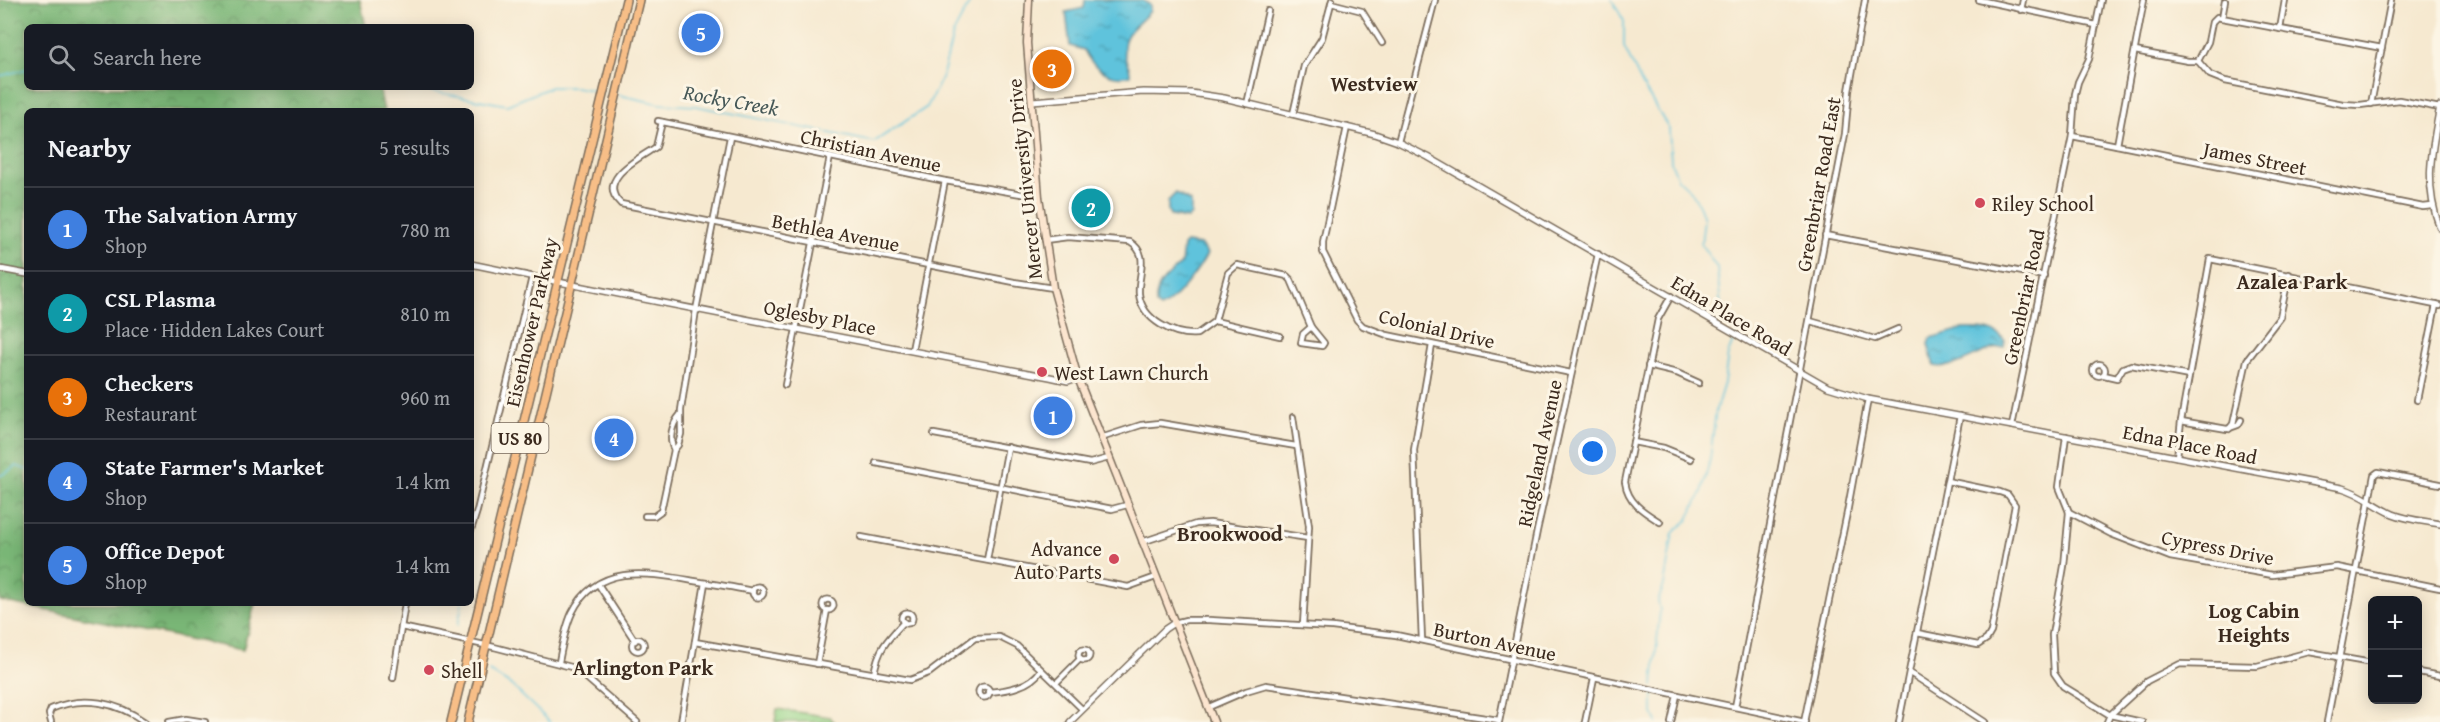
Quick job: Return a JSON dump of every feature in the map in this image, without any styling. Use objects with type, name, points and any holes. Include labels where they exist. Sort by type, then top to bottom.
[{"type":"main road","name":"Eisenhower Parkway","points":[[451,722],[626,0]]},
{"type":"main road","name":"Eisenhower Parkway","points":[[468,722],[639,0]]},
{"type":"main road","name":"Mercer University Drive","points":[[1029,0],[1027,39],[1039,196],[1053,288],[1077,378],[1214,722]]},
{"type":"street","points":[[1398,142],[1435,0]]},
{"type":"street","name":"Greenbriar Road East","points":[[1736,707],[1845,134],[1849,91],[1865,0]]},
{"type":"street","points":[[1979,0],[2096,25]]},
{"type":"street","points":[[2021,10],[2023,0]]},
{"type":"street","name":"Greenbriar Road","points":[[2012,426],[2072,136],[2075,94],[2089,59],[2101,0]]},
{"type":"street","points":[[2117,145],[2144,0]]},
{"type":"street","points":[[2280,29],[2285,0]]},
{"type":"street","points":[[2372,104],[2391,0]]},
{"type":"street","points":[[1293,114],[1304,66],[1322,39],[1332,1],[1362,11],[1382,43]]},
{"type":"street","points":[[2222,18],[2225,1]]},
{"type":"street","points":[[1247,104],[1268,11]]},
{"type":"street","points":[[2198,61],[2208,42],[2212,22],[2217,17],[2382,48]]},
{"type":"street","points":[[2134,51],[2198,61],[2210,75],[2225,81],[2343,104],[2372,104],[2398,100],[2440,107],[2429,169],[2432,206],[2440,228]]},
{"type":"street","name":"Edna Place Road","points":[[1032,101],[1178,92],[1293,114],[1398,142],[1828,387],[1868,399],[2342,488],[2391,513],[2440,524]]},
{"type":"street","name":"Christian Avenue","points":[[615,199],[612,189],[616,177],[656,147],[660,122],[945,181],[1039,196]]},
{"type":"street","name":"Colonial Drive","points":[[1347,127],[1323,242],[1323,252],[1351,312],[1363,326],[1387,335],[1571,373]]},
{"type":"street","name":"James Street","points":[[2072,136],[2423,207],[2432,206]]},
{"type":"street","points":[[645,516],[654,516],[661,511],[674,450],[681,434],[680,415],[696,310],[730,137]]},
{"type":"street","points":[[785,385],[830,157]]},
{"type":"street","points":[[912,350],[945,181]]},
{"type":"street","name":"Bethlea Avenue","points":[[615,199],[624,205],[712,223],[1053,288]]},
{"type":"street","points":[[1825,235],[2044,276]]},
{"type":"street","points":[[1045,240],[1068,237],[1130,242],[1135,245],[1141,255],[1143,269],[1140,297],[1153,319],[1167,328],[1191,335],[1203,331],[1215,321],[1228,273],[1238,265],[1287,276],[1291,280],[1311,327],[1323,339],[1322,346],[1301,343],[1303,334],[1311,327]]},
{"type":"street","name":"Ridgeland Avenue","points":[[1499,721],[1598,254]]},
{"type":"street","points":[[2177,457],[2181,421],[2210,259],[2438,306],[2417,400]]},
{"type":"street","name":"Oglesby Place","points":[[474,265],[696,310],[1068,381],[1077,378]]},
{"type":"street","points":[[0,269],[24,273]]},
{"type":"street","points":[[2229,429],[2234,419],[2247,360],[2280,317],[2289,274]]},
{"type":"street","points":[[474,520],[532,277]]},
{"type":"street","points":[[1660,522],[1638,507],[1626,490],[1626,475],[1658,319],[1671,296]]},
{"type":"street","points":[[1215,321],[1280,336]]},
{"type":"street","points":[[1810,321],[1875,339],[1898,329]]},
{"type":"street","points":[[1422,640],[1414,450],[1432,345]]},
{"type":"street","points":[[2104,375],[2117,378],[2123,368],[2131,365],[2189,376]]},
{"type":"street","points":[[1648,366],[1677,373],[1699,383]]},
{"type":"street","points":[[1805,722],[1868,399]]},
{"type":"street","points":[[674,450],[671,445],[672,432],[675,420],[680,415]]},
{"type":"street","points":[[1899,722],[1960,416]]},
{"type":"street","points":[[1293,417],[1309,525],[1303,625]]},
{"type":"street","points":[[2181,421],[2229,429],[2238,426],[2241,420]]},
{"type":"street","points":[[1101,438],[1141,425],[1160,423],[1296,446]]},
{"type":"street","points":[[934,434],[1092,464],[1109,458]]},
{"type":"street","points":[[2066,436],[2058,487],[2069,512],[2064,566],[2052,634],[2052,664],[2055,676],[2063,686],[2110,715],[2142,722]]},
{"type":"street","points":[[1633,442],[1664,448],[1691,459]]},
{"type":"street","points":[[987,560],[1008,447]]},
{"type":"street","points":[[876,463],[1112,509],[1127,505]]},
{"type":"street","points":[[2327,722],[2374,475],[2378,472],[2440,484]]},
{"type":"street","points":[[1917,633],[1970,644],[1982,644],[1991,632],[2015,509],[2014,501],[2008,495],[2000,492],[1947,481]]},
{"type":"street","name":"Cypress Drive","points":[[2069,512],[2111,534],[2170,556],[2272,575],[2337,567],[2440,588]]},
{"type":"street","points":[[1143,543],[1196,524],[1210,522],[1308,538]]},
{"type":"street","points":[[861,537],[1128,587],[1156,577]]},
{"type":"street","points":[[559,662],[572,612],[581,599],[598,584],[611,578],[637,572],[753,591]]},
{"type":"street","points":[[681,722],[705,583]]},
{"type":"street","points":[[598,584],[635,640]]},
{"type":"street","points":[[393,678],[404,606]]},
{"type":"street","points":[[817,664],[827,610]]},
{"type":"street","name":"Burton Avenue","points":[[1174,623],[1186,620],[1365,630],[1422,640],[1805,722]]},
{"type":"street","points":[[874,674],[877,658],[883,646],[904,622]]},
{"type":"street","points":[[1070,722],[1165,629],[1174,623]]},
{"type":"street","points":[[401,627],[559,662],[575,668],[637,722]]},
{"type":"street","points":[[695,642],[903,680],[918,678],[932,670],[975,638],[992,636],[1005,639],[1017,646],[1082,710]]},
{"type":"street","points":[[2107,722],[2110,715],[2147,681],[2180,664],[2257,666],[2309,652],[2368,662]]},
{"type":"street","points":[[1056,683],[1080,659]]},
{"type":"street","points":[[989,692],[1014,688],[1028,682],[1041,670]]},
{"type":"street","points":[[1910,673],[1984,722]]},
{"type":"street","points":[[2422,673],[2440,676]]},
{"type":"street","points":[[1585,722],[1594,678]]},
{"type":"street","points":[[1209,707],[1266,685],[1499,721]]},
{"type":"street","points":[[1671,722],[1677,695]]},
{"type":"street","points":[[51,722],[49,714],[51,709],[88,701],[114,705],[127,710],[145,722]]},
{"type":"street","points":[[1767,722],[1769,715]]},
{"type":"street","points":[[170,722],[186,719],[205,722]]},
{"type":"green space","points":[[0,0],[360,0],[365,24],[24,24],[24,90],[380,90],[383,108],[24,108],[24,606],[0,601]]},
{"type":"green space","points":[[25,606],[254,606],[243,650]]},
{"type":"green space","points":[[777,709],[830,717],[834,722],[775,722]]},
{"type":"water","points":[[1085,0],[1142,0],[1150,5],[1150,11],[1125,41],[1125,56],[1130,75],[1109,74],[1097,67],[1084,50],[1070,46],[1066,12],[1084,8]]},
{"type":"water","points":[[1176,193],[1191,202],[1191,215],[1187,219],[1171,216],[1168,211],[1168,201]]},
{"type":"water","points":[[1186,243],[1201,245],[1207,254],[1180,292],[1160,308],[1156,305],[1159,286],[1181,264],[1183,246]]},
{"type":"water","points":[[1962,329],[1992,331],[2005,341],[2004,347],[1986,351],[1952,365],[1934,366],[1928,344],[1930,338]]},
{"type":"waterway","name":"Rocky Creek","points":[[619,95],[660,104],[696,106],[874,142],[927,107],[942,78],[953,34],[971,0]]},
{"type":"waterway","points":[[1612,0],[1624,21],[1624,47],[1643,86],[1669,129],[1671,162],[1678,179],[1691,191],[1700,207],[1704,219],[1701,244],[1717,268],[1721,308],[1734,324],[1736,331]]},
{"type":"waterway","name":"Rocky Creek","points":[[0,76],[24,70]]},
{"type":"waterway","name":"Rocky Creek","points":[[424,90],[507,105],[551,87],[575,87],[602,92]]},
{"type":"waterway","points":[[1653,686],[1660,610],[1658,601],[1664,585],[1673,533],[1687,521],[1702,492],[1710,459],[1716,409],[1724,383],[1728,354],[1735,336]]},
{"type":"waterway","points":[[0,476],[17,466],[24,469]]},
{"type":"waterway","points":[[458,625],[461,606]]},
{"type":"waterway","points":[[489,671],[511,685],[550,722]]},
{"type":"waterway","points":[[1653,694],[1653,713],[1657,722]]},
{"type":"place","name":"Office Depot","points":[[701,33]]},
{"type":"place","name":"Checkers","points":[[1052,69]]},
{"type":"place","name":"Riley School","points":[[1980,203]]},
{"type":"place","name":"CSL Plasma","points":[[1091,208]]},
{"type":"place","name":"West Lawn Church","points":[[1042,372]]},
{"type":"place","name":"The Salvation Army","points":[[1053,416]]},
{"type":"place","name":"State Farmer's Market","points":[[614,438]]},
{"type":"place","name":"Advance Auto Parts","points":[[1114,559]]},
{"type":"place","name":"Shell","points":[[429,670]]},
{"type":"district","name":"Westview","points":[[1374,83]]},
{"type":"district","name":"Azalea Park","points":[[2292,281]]},
{"type":"district","name":"Brookwood","points":[[1230,533]]},
{"type":"district","name":"Log Cabin Heights","points":[[2254,622]]},
{"type":"district","name":"Arlington Park","points":[[643,667]]}]
